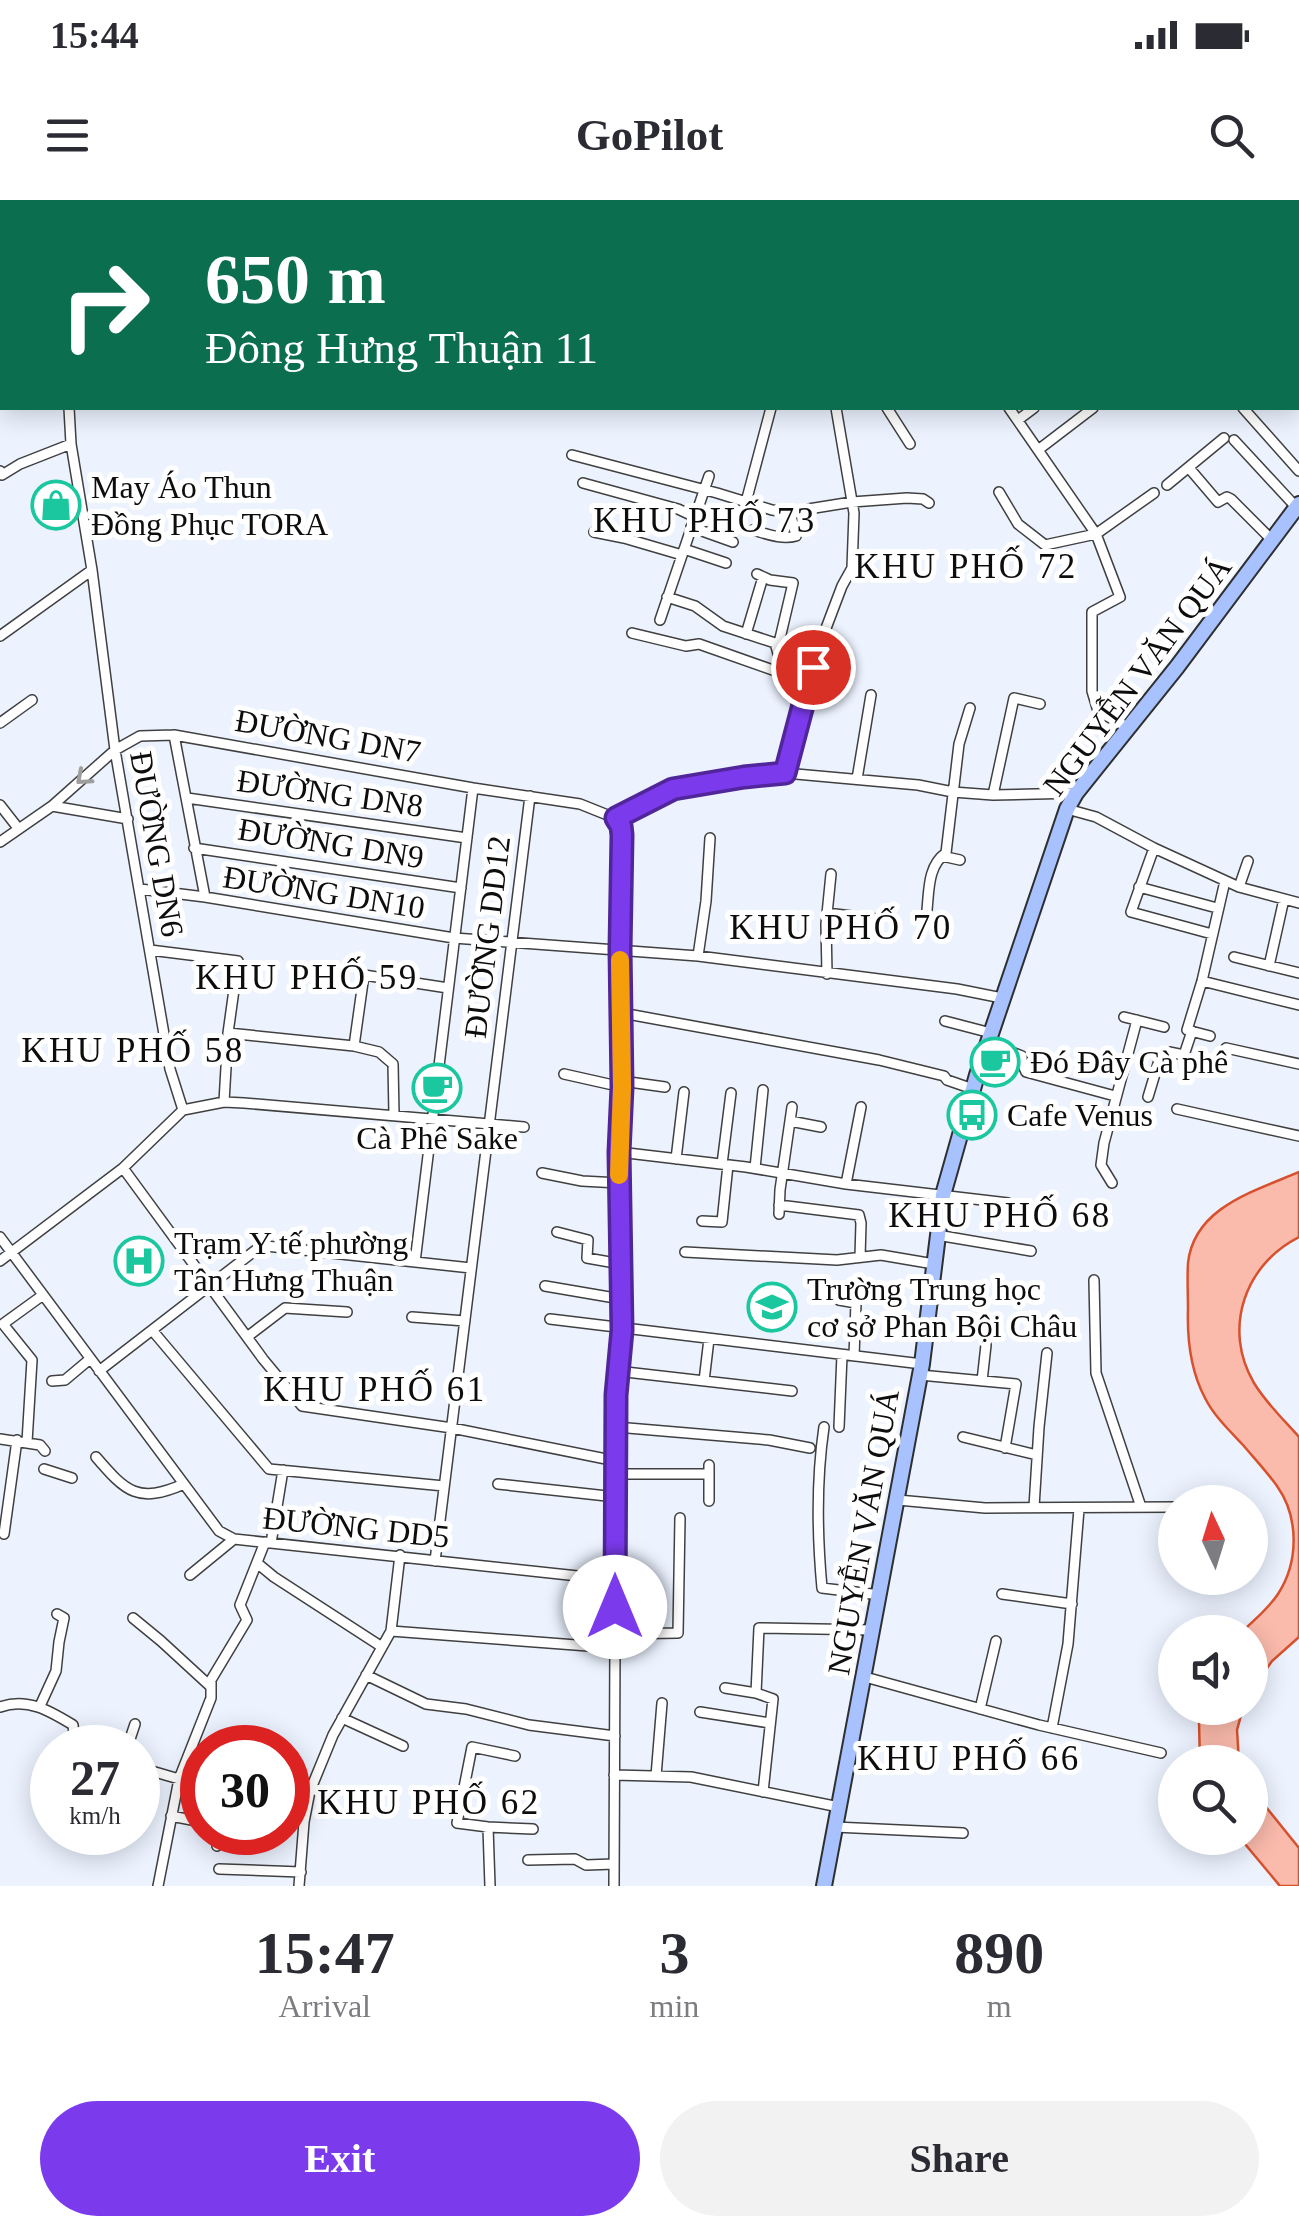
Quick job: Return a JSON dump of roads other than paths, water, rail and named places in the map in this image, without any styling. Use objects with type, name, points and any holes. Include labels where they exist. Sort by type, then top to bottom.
[{"type":"main road","name":"NGUYỄN VĂN QUÁ","points":[[824,1886],[921,1370],[943,1195],[973,1088],[1002,998],[1026,946],[1066,809],[1298,506]]},
{"type":"street","name":"ĐƯỜNG DN6","points":[[69,410],[115,750],[170,1070],[184,1110]]},
{"type":"street","points":[[746,502],[770,410]]},
{"type":"street","points":[[785,773],[806,690],[842,586],[852,568],[852,502],[836,410]]},
{"type":"street","points":[[887,410],[910,444]]},
{"type":"street","points":[[1010,410],[1096,534],[1120,597],[1092,612],[1092,691],[1098,711],[1126,727]]},
{"type":"street","points":[[1018,420],[1031,410]]},
{"type":"street","points":[[1038,450],[1090,410]]},
{"type":"street","points":[[1246,410],[1299,471]]},
{"type":"street","points":[[1167,485],[1228,439],[1298,506]]},
{"type":"street","points":[[0,471],[2,475],[72,444]]},
{"type":"street","points":[[572,455],[772,510],[790,512],[907,498],[929,502]]},
{"type":"street","points":[[1190,468],[1216,500],[1231,499],[1272,540]]},
{"type":"street","points":[[660,620],[709,476]]},
{"type":"street","points":[[583,483],[678,509],[693,522],[732,542]]},
{"type":"street","points":[[999,492],[1018,524],[1046,545],[1096,534],[1154,492]]},
{"type":"street","points":[[753,530],[796,536],[790,512]]},
{"type":"street","points":[[594,532],[726,562]]},
{"type":"street","points":[[0,636],[92,570]]},
{"type":"street","points":[[746,634],[760,576],[793,584],[778,648],[784,674]]},
{"type":"street","points":[[667,597],[696,606],[723,626],[778,648]]},
{"type":"street","points":[[632,633],[686,646],[698,644],[784,674],[806,690]]},
{"type":"street","points":[[857,778],[871,695]]},
{"type":"street","points":[[993,795],[1014,698],[1040,704]]},
{"type":"street","points":[[0,723],[32,700]]},
{"type":"street","points":[[927,910],[936,859],[946,853],[959,744],[970,708]]},
{"type":"street","points":[[174,734],[205,897]]},
{"type":"street","name":"ĐƯỜNG DN7","points":[[0,842],[52,806],[115,750],[140,736],[174,734],[580,804],[616,818]]},
{"type":"street","points":[[614,1886],[616,1427],[622,1330],[622,835],[616,818],[673,789],[785,773],[993,795],[1076,793]]},
{"type":"street","points":[[414,1262],[473,788]]},
{"type":"street","name":"ĐƯỜNG DD12","points":[[435,1561],[530,796]]},
{"type":"street","name":"ĐƯỜNG DN8","points":[[186,798],[467,838]]},
{"type":"street","points":[[0,806],[18,828]]},
{"type":"street","points":[[52,806],[128,819]]},
{"type":"street","points":[[1066,809],[1096,817],[1239,887],[1299,903]]},
{"type":"street","points":[[698,956],[710,838]]},
{"type":"street","name":"ĐƯỜNG DN9","points":[[194,848],[461,888]]},
{"type":"street","points":[[1154,848],[1130,912],[1212,934]]},
{"type":"street","points":[[942,856],[960,860]]},
{"type":"street","points":[[1239,887],[1248,860]]},
{"type":"street","points":[[827,974],[831,874]]},
{"type":"street","points":[[1210,1036],[1186,1030],[1226,881]]},
{"type":"street","points":[[1139,887],[1218,908]]},
{"type":"street","name":"ĐƯỜNG DN10","points":[[140,890],[454,938],[698,956],[1002,998]]},
{"type":"street","points":[[1269,966],[1284,899]]},
{"type":"street","points":[[827,913],[876,918]]},
{"type":"street","points":[[150,950],[238,961],[224,1102]]},
{"type":"street","points":[[1234,957],[1299,973]]},
{"type":"street","points":[[354,1046],[364,975],[448,988]]},
{"type":"street","points":[[1202,981],[1299,1005]]},
{"type":"street","points":[[622,1013],[879,1060],[944,1076],[973,1088]]},
{"type":"street","points":[[1124,1017],[1164,1027]]},
{"type":"street","points":[[1112,1182],[1101,1165],[1104,1142],[1136,1020]]},
{"type":"street","points":[[945,1021],[1022,1056],[1026,1072],[1115,1096]]},
{"type":"street","points":[[1148,1097],[1161,1054],[1184,1055],[1192,1031]]},
{"type":"street","points":[[228,1034],[379,1052],[393,1064],[394,1115]]},
{"type":"street","points":[[1226,1048],[1299,1064]]},
{"type":"street","points":[[564,1074],[622,1084],[666,1086]]},
{"type":"street","points":[[755,1168],[762,1090]]},
{"type":"street","points":[[676,1159],[684,1092]]},
{"type":"street","points":[[702,1221],[722,1222],[731,1093]]},
{"type":"street","points":[[0,1261],[123,1168],[184,1110],[224,1102],[524,1127]]},
{"type":"street","points":[[792,1107],[779,1210],[859,1215],[860,1257]]},
{"type":"street","points":[[846,1184],[861,1107]]},
{"type":"street","points":[[1177,1109],[1299,1136]]},
{"type":"street","points":[[790,1121],[821,1128]]},
{"type":"street","points":[[619,1152],[1008,1203]]},
{"type":"street","points":[[123,1168],[246,1337],[302,1406],[452,1428],[616,1461]]},
{"type":"street","points":[[542,1173],[619,1183]]},
{"type":"street","points":[[557,1232],[588,1240],[587,1258],[621,1264]]},
{"type":"street","points":[[938,1235],[1031,1251]]},
{"type":"street","name":"ĐƯỜNG DD5","points":[[0,1238],[219,1531],[234,1539],[615,1580]]},
{"type":"street","points":[[99,1370],[256,1248],[471,1268]]},
{"type":"street","points":[[686,1252],[837,1260],[881,1255],[934,1264]]},
{"type":"street","points":[[1094,1280],[1096,1373],[1141,1507]]},
{"type":"street","points":[[545,1286],[622,1299]]},
{"type":"street","points":[[4,1534],[4,1508],[22,1441],[32,1360],[4,1324],[43,1295]]},
{"type":"street","points":[[839,1300],[856,1304],[854,1356]]},
{"type":"street","points":[[246,1337],[285,1308],[347,1312]]},
{"type":"street","points":[[412,1316],[465,1322]]},
{"type":"street","points":[[550,1319],[854,1356],[1016,1384],[1005,1448]]},
{"type":"street","points":[[152,1330],[270,1469],[444,1486]]},
{"type":"street","points":[[704,1381],[709,1340]]},
{"type":"street","points":[[982,1381],[986,1345]]},
{"type":"street","points":[[1034,1508],[1047,1352]]},
{"type":"street","points":[[839,1427],[842,1355]]},
{"type":"street","points":[[52,1381],[64,1380],[90,1359]]},
{"type":"street","points":[[618,1371],[792,1391]]},
{"type":"street","points":[[616,1427],[770,1440],[810,1448]]},
{"type":"street","points":[[824,1427],[818,1490],[822,1588],[880,1595]]},
{"type":"street","points":[[963,1437],[1037,1455]]},
{"type":"street","points":[[0,1439],[40,1445],[44,1451]]},
{"type":"street","points":[[96,1456],[116,1480],[135,1494],[167,1491],[184,1484]]},
{"type":"street","points":[[44,1469],[72,1478]]},
{"type":"street","points":[[616,1474],[709,1469],[709,1501]]},
{"type":"street","points":[[158,1886],[179,1779],[211,1698],[212,1677],[247,1620],[240,1605],[268,1543],[283,1470]]},
{"type":"street","points":[[498,1484],[616,1498]]},
{"type":"street","points":[[898,1500],[985,1508],[1158,1507]]},
{"type":"street","points":[[1052,1728],[1068,1644],[1080,1509]]},
{"type":"street","points":[[615,1634],[678,1633],[680,1518]]},
{"type":"street","points":[[190,1574],[234,1539]]},
{"type":"street","points":[[299,1886],[310,1792],[333,1734],[391,1631],[400,1555]]},
{"type":"street","points":[[257,1563],[382,1647]]},
{"type":"street","points":[[1002,1594],[1072,1604]]},
{"type":"street","points":[[40,1706],[56,1672],[64,1618],[57,1614]]},
{"type":"street","points":[[133,1618],[210,1686]]},
{"type":"street","points":[[756,1693],[759,1628],[874,1630]]},
{"type":"street","points":[[391,1631],[615,1648]]},
{"type":"street","points":[[980,1709],[996,1641]]},
{"type":"street","points":[[366,1675],[426,1704],[614,1736]]},
{"type":"street","points":[[864,1676],[1052,1728],[1158,1752]]},
{"type":"street","points":[[725,1688],[773,1699],[763,1792]]},
{"type":"street","points":[[0,1707],[10,1703],[40,1706],[73,1725]]},
{"type":"street","points":[[656,1776],[662,1703]]},
{"type":"street","points":[[700,1712],[770,1723]]},
{"type":"street","points":[[342,1718],[403,1746]]},
{"type":"street","points":[[515,1756],[472,1747],[458,1822],[533,1829]]},
{"type":"street","points":[[160,1773],[179,1779]]},
{"type":"street","points":[[614,1775],[691,1776],[839,1807]]},
{"type":"street","points":[[171,1816],[180,1818]]},
{"type":"street","points":[[488,1827],[490,1886]]},
{"type":"street","points":[[835,1828],[963,1833]]},
{"type":"street","points":[[528,1860],[575,1859],[586,1865],[614,1864]]},
{"type":"street","points":[[220,1869],[301,1872]]},
{"type":"place","name":"May Áo Thun Đồng Phục TORA","points":[[56,505]]},
{"type":"place","name":"Đó Đây Cà phê","points":[[995,1062]]},
{"type":"place","name":"Cà Phê Sake","points":[[437,1088]]},
{"type":"place","name":"Cafe Venus","points":[[972,1115]]},
{"type":"place","name":"Trạm Y tế phường Tân Hưng Thuận","points":[[139,1261]]},
{"type":"place","name":"Trường Trung học cơ sở Phan Bội Châu","points":[[772,1307]]},
{"type":"district","name":"KHU PHỐ 73","points":[[705,520]]},
{"type":"district","name":"KHU PHỐ 72","points":[[966,566]]},
{"type":"district","name":"KHU PHỐ 70","points":[[841,927]]},
{"type":"district","name":"KHU PHỐ 59","points":[[307,977]]},
{"type":"district","name":"KHU PHỐ 58","points":[[133,1050]]},
{"type":"district","name":"KHU PHỐ 68","points":[[1000,1215]]},
{"type":"district","name":"KHU PHỐ 61","points":[[375,1389]]},
{"type":"district","name":"KHU PHỐ 66","points":[[969,1758]]},
{"type":"district","name":"KHU PHỐ 62","points":[[429,1802]]}]
